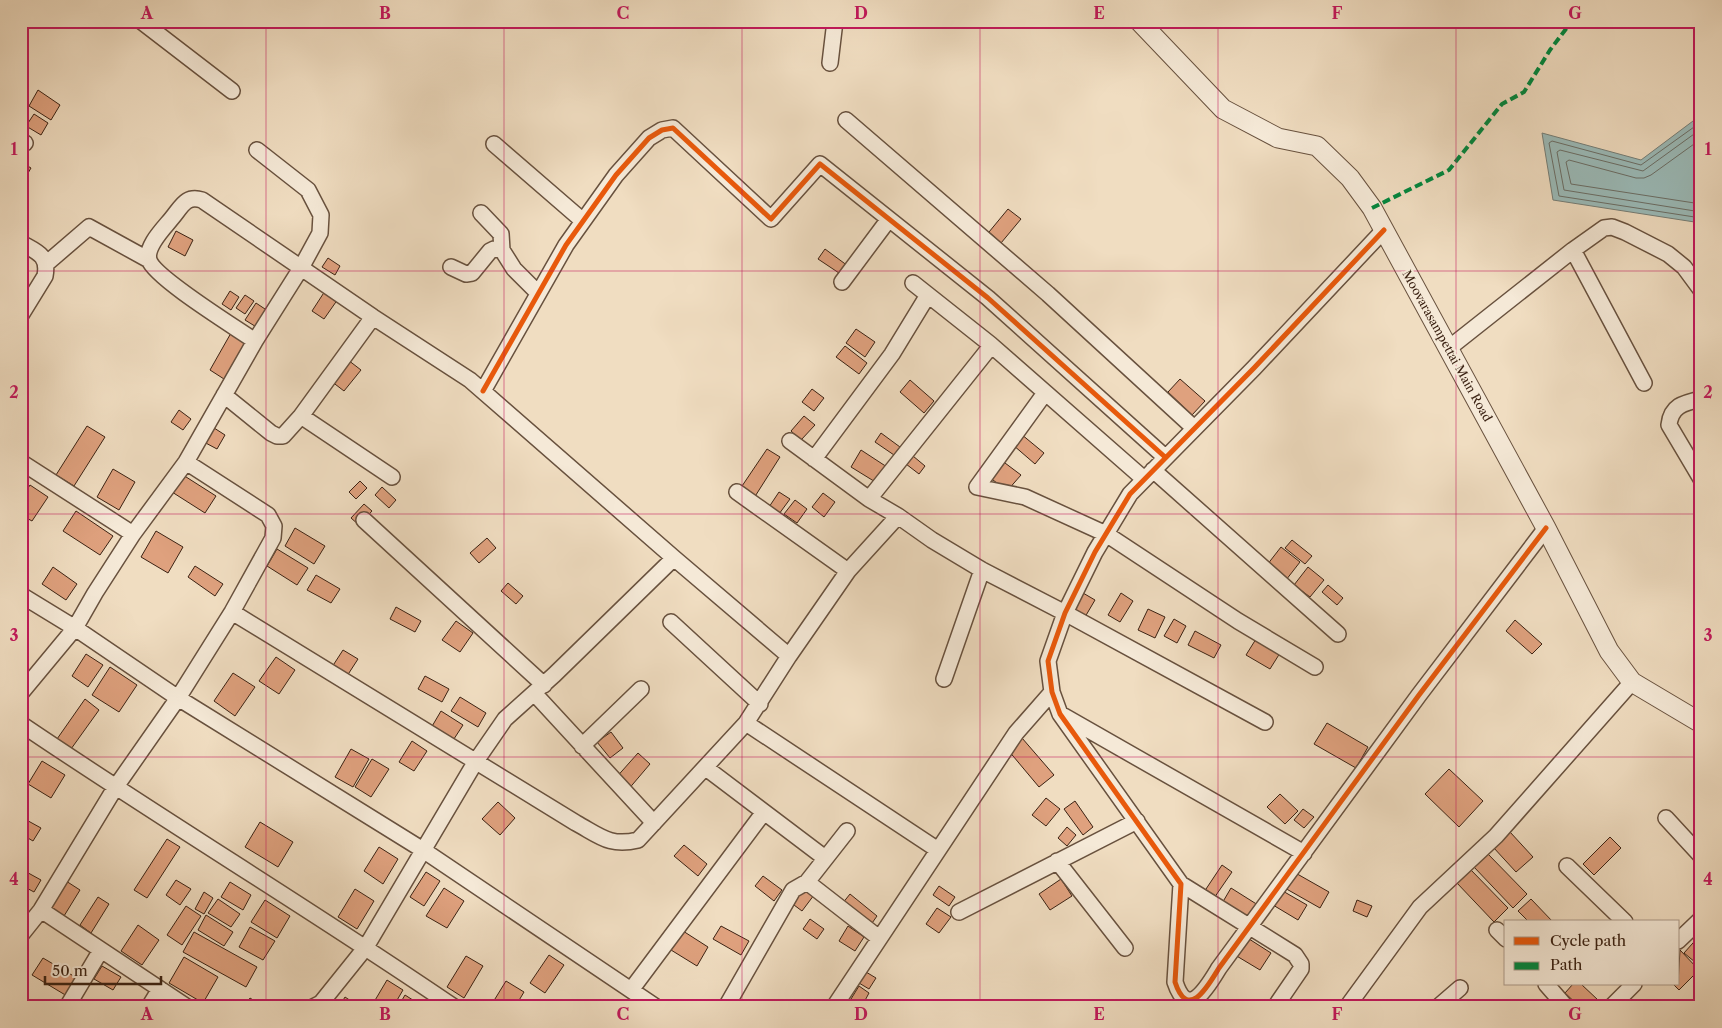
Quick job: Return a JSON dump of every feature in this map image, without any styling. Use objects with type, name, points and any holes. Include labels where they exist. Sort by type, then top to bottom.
[{"type":"street","points":[[141,21],[232,91]]},
{"type":"street","points":[[830,63],[835,21]]},
{"type":"street","name":"Moovarasampettai Main Road","points":[[1139,21],[1223,109],[1278,138],[1317,146],[1350,178],[1372,208],[1546,528],[1609,651],[1632,682],[1701,723]]},
{"type":"street","points":[[846,120],[1048,294],[1194,428]]},
{"type":"street","points":[[483,391],[566,245],[616,175],[650,138],[662,130],[673,128],[772,219],[820,164],[988,298],[1165,457]]},
{"type":"street","points":[[494,144],[583,221]]},
{"type":"street","points":[[21,693],[75,628],[134,534],[186,462],[255,341],[301,268],[320,233],[321,215],[308,190],[257,150]]},
{"type":"street","points":[[149,260],[149,252],[155,238],[186,201],[195,198],[202,200],[373,317],[470,380],[789,656]]},
{"type":"street","points":[[481,213],[501,234],[502,250],[514,269],[538,293]]},
{"type":"street","points":[[842,282],[889,219]]},
{"type":"street","points":[[46,264],[89,227],[149,260],[165,279],[255,341]]},
{"type":"street","points":[[1448,348],[1604,228],[1612,227],[1647,242],[1668,254],[1684,267],[1701,290]]},
{"type":"street","points":[[1275,1007],[1301,969],[1301,964],[1295,955],[1182,884],[1060,714],[1052,692],[1048,661],[1065,613],[1095,552],[1130,494],[1254,368],[1384,230]]},
{"type":"street","points":[[21,243],[41,255],[46,264],[45,276],[21,315]]},
{"type":"street","points":[[451,268],[466,274],[472,273],[490,251],[494,249],[502,250]]},
{"type":"street","points":[[1573,250],[1644,383]]},
{"type":"street","points":[[913,283],[991,346],[1045,393],[1149,474],[1338,634]]},
{"type":"street","points":[[814,459],[892,354],[928,295]]},
{"type":"street","points":[[224,395],[272,433],[277,436],[283,436],[373,317]]},
{"type":"street","points":[[869,499],[991,346]]},
{"type":"street","points":[[1045,393],[977,487],[1025,497],[1106,534],[1238,621],[1314,667]]},
{"type":"street","points":[[1701,399],[1682,404],[1676,408],[1670,416],[1669,425],[1701,479]]},
{"type":"street","points":[[300,416],[392,477]]},
{"type":"street","points":[[790,441],[869,499],[982,570],[1265,722]]},
{"type":"street","points":[[21,462],[134,534]]},
{"type":"street","points":[[21,935],[41,910],[115,788],[178,698],[232,612],[273,538],[274,526],[268,515],[186,462]]},
{"type":"street","points":[[737,492],[848,571]]},
{"type":"street","points":[[232,612],[611,842],[624,844],[638,840],[746,723],[760,704],[789,656],[848,571],[898,516]]},
{"type":"street","points":[[364,520],[539,689],[582,746],[654,823]]},
{"type":"street","points":[[1182,884],[1175,982],[1183,1003],[1200,996],[1419,695],[1546,528]]},
{"type":"street","points":[[313,1007],[321,1003],[366,947],[476,761],[505,719],[539,689],[674,558]]},
{"type":"street","points":[[944,679],[982,570]]},
{"type":"street","points":[[21,595],[75,628],[178,698],[422,850],[656,1007]]},
{"type":"street","points":[[671,622],[760,704]]},
{"type":"street","points":[[1347,1007],[1420,907],[1496,836],[1632,682]]},
{"type":"street","points":[[582,746],[641,689]]},
{"type":"street","points":[[834,1007],[1016,733],[1052,692]]},
{"type":"street","points":[[1060,714],[1304,853]]},
{"type":"street","points":[[746,723],[938,850]]},
{"type":"street","points":[[21,724],[115,788],[366,947],[454,1007]]},
{"type":"street","points":[[706,768],[824,858]]},
{"type":"street","points":[[631,990],[764,812]]},
{"type":"street","points":[[1666,818],[1701,856]]},
{"type":"street","points":[[959,912],[1137,821]]},
{"type":"street","points":[[726,1007],[793,890],[807,882],[847,831]]},
{"type":"street","points":[[1057,861],[1125,948]]},
{"type":"street","points":[[1567,866],[1623,920]]},
{"type":"street","points":[[807,882],[879,938]]},
{"type":"street","points":[[41,910],[187,1007]]},
{"type":"street","points":[[1680,939],[1701,919]]},
{"type":"street","points":[[67,1007],[101,950]]},
{"type":"street","points":[[1548,986],[1566,1007]]},
{"type":"street","points":[[1612,1007],[1632,986]]},
{"type":"street","points":[[1438,1007],[1460,988]]},
{"type":"street","points":[[149,1007],[160,989]]},
{"type":"water","points":[[1701,115],[1701,223],[1553,200],[1542,133],[1641,160]]},
{"type":"building","points":[[38,90],[60,105],[51,120],[29,106]]},
{"type":"building","points":[[34,114],[48,123],[41,135],[26,126]]},
{"type":"building","points":[[21,162],[31,168],[21,185]]},
{"type":"building","points":[[1008,209],[1021,219],[1001,243],[989,232]]},
{"type":"building","points":[[176,231],[193,240],[185,256],[168,247]]},
{"type":"building","points":[[825,249],[848,266],[842,275],[818,259]]},
{"type":"building","points":[[328,258],[340,266],[335,275],[322,267]]},
{"type":"building","points":[[230,291],[239,297],[231,310],[222,304]]},
{"type":"building","points":[[325,291],[338,299],[324,319],[312,311]]},
{"type":"building","points":[[245,295],[254,301],[245,314],[236,308]]},
{"type":"building","points":[[256,303],[268,311],[258,328],[245,320]]},
{"type":"building","points":[[856,329],[875,342],[865,357],[846,343]]},
{"type":"building","points":[[231,333],[246,341],[224,379],[210,370]]},
{"type":"building","points":[[845,346],[867,363],[859,374],[836,357]]},
{"type":"building","points":[[348,360],[361,370],[344,391],[331,381]]},
{"type":"building","points":[[1180,379],[1205,401],[1192,415],[1168,392]]},
{"type":"building","points":[[910,380],[934,401],[924,413],[900,392]]},
{"type":"building","points":[[812,389],[824,398],[814,411],[802,402]]},
{"type":"building","points":[[179,410],[191,419],[183,430],[171,422]]},
{"type":"building","points":[[804,416],[815,425],[801,440],[791,431]]},
{"type":"building","points":[[87,426],[105,437],[74,486],[56,475]]},
{"type":"building","points":[[211,426],[225,435],[217,449],[202,441]]},
{"type":"building","points":[[881,433],[900,447],[894,455],[875,442]]},
{"type":"building","points":[[1021,434],[1044,453],[1035,464],[1013,445]]},
{"type":"building","points":[[767,449],[780,457],[754,498],[740,489]]},
{"type":"building","points":[[861,450],[887,467],[877,483],[851,467]]},
{"type":"building","points":[[913,456],[925,466],[919,474],[906,464]]},
{"type":"building","points":[[1001,460],[1021,475],[1007,491],[988,476]]},
{"type":"building","points":[[113,469],[135,482],[119,510],[97,497]]},
{"type":"building","points":[[183,475],[216,496],[205,513],[172,492]]},
{"type":"building","points":[[360,481],[367,488],[356,499],[349,492]]},
{"type":"building","points":[[30,485],[48,497],[32,521],[21,515],[21,499]]},
{"type":"building","points":[[382,487],[396,500],[389,508],[375,495]]},
{"type":"building","points":[[779,492],[790,499],[779,514],[769,507]]},
{"type":"building","points":[[823,493],[835,502],[824,517],[812,507]]},
{"type":"building","points":[[795,500],[807,509],[797,523],[784,514]]},
{"type":"building","points":[[364,504],[372,511],[359,525],[351,518]]},
{"type":"building","points":[[76,511],[113,536],[100,555],[63,531]]},
{"type":"building","points":[[295,528],[325,546],[314,564],[285,546]]},
{"type":"building","points":[[156,531],[183,547],[168,573],[141,557]]},
{"type":"building","points":[[487,538],[496,548],[479,563],[470,553]]},
{"type":"building","points":[[1292,540],[1312,556],[1305,564],[1285,548]]},
{"type":"building","points":[[1281,547],[1300,562],[1286,580],[1267,565]]},
{"type":"building","points":[[277,549],[308,568],[297,585],[267,566]]},
{"type":"building","points":[[195,566],[223,584],[215,596],[188,577]]},
{"type":"building","points":[[53,567],[77,584],[66,600],[42,584]]},
{"type":"building","points":[[1308,567],[1324,580],[1310,597],[1294,585]]},
{"type":"building","points":[[316,575],[340,589],[331,603],[307,590]]},
{"type":"building","points":[[508,583],[523,596],[516,604],[501,591]]},
{"type":"building","points":[[1328,585],[1343,598],[1337,605],[1322,592]]},
{"type":"building","points":[[1083,593],[1095,600],[1085,617],[1073,610]]},
{"type":"building","points":[[1121,593],[1133,601],[1120,622],[1108,615]]},
{"type":"building","points":[[396,607],[421,621],[415,632],[390,619]]},
{"type":"building","points":[[1148,609],[1165,617],[1155,638],[1138,630]]},
{"type":"building","points":[[1174,619],[1186,626],[1177,643],[1164,636]]},
{"type":"building","points":[[1515,620],[1542,644],[1532,654],[1506,631]]},
{"type":"building","points":[[456,621],[473,633],[460,652],[442,640]]},
{"type":"building","points":[[1195,631],[1221,645],[1214,658],[1188,645]]},
{"type":"building","points":[[1256,639],[1280,653],[1270,669],[1246,655]]},
{"type":"building","points":[[343,650],[358,659],[347,676],[332,667]]},
{"type":"building","points":[[86,654],[103,665],[88,687],[72,676]]},
{"type":"building","points":[[276,657],[295,670],[279,694],[259,681]]},
{"type":"building","points":[[110,667],[137,685],[119,712],[92,695]]},
{"type":"building","points":[[233,673],[255,687],[235,716],[214,701]]},
{"type":"building","points":[[425,676],[449,689],[442,702],[418,689]]},
{"type":"building","points":[[460,697],[486,713],[478,727],[451,711]]},
{"type":"building","points":[[85,699],[99,710],[71,749],[57,739]]},
{"type":"building","points":[[441,711],[463,725],[452,742],[431,728]]},
{"type":"building","points":[[1327,723],[1368,747],[1356,768],[1314,744]]},
{"type":"building","points":[[611,732],[623,748],[610,758],[597,742]]},
{"type":"building","points":[[1022,738],[1054,775],[1039,787],[1008,750]]},
{"type":"building","points":[[21,739],[27,743],[21,751]]},
{"type":"building","points":[[412,741],[427,751],[414,771],[399,762]]},
{"type":"building","points":[[351,749],[369,759],[353,787],[335,777]]},
{"type":"building","points":[[638,753],[650,764],[627,791],[614,780]]},
{"type":"building","points":[[372,759],[389,769],[371,797],[355,787]]},
{"type":"building","points":[[42,761],[65,775],[51,798],[28,784]]},
{"type":"building","points":[[1449,769],[1483,801],[1459,827],[1425,794]]},
{"type":"building","points":[[1280,794],[1298,811],[1285,824],[1267,807]]},
{"type":"building","points":[[1046,798],[1060,809],[1046,826],[1032,815]]},
{"type":"building","points":[[1075,801],[1093,827],[1083,835],[1064,809]]},
{"type":"building","points":[[498,802],[515,818],[500,835],[482,819]]},
{"type":"building","points":[[1303,809],[1314,817],[1304,828],[1294,820]]},
{"type":"building","points":[[21,817],[41,828],[33,841],[21,834]]},
{"type":"building","points":[[260,822],[293,842],[278,867],[245,847]]},
{"type":"building","points":[[1067,827],[1076,835],[1067,846],[1058,838]]},
{"type":"building","points":[[1510,832],[1533,857],[1516,872],[1493,847]]},
{"type":"building","points":[[1610,837],[1621,848],[1594,875],[1583,864]]},
{"type":"building","points":[[167,839],[180,847],[147,898],[134,890]]},
{"type":"building","points":[[684,845],[707,864],[698,876],[674,856]]},
{"type":"building","points":[[379,847],[398,859],[383,884],[364,871]]},
{"type":"building","points":[[1487,853],[1527,894],[1513,908],[1473,866]]},
{"type":"building","points":[[1222,865],[1232,872],[1212,901],[1202,895]]},
{"type":"building","points":[[21,869],[41,880],[34,892],[21,885]]},
{"type":"building","points":[[1470,869],[1508,908],[1494,922],[1456,882]]},
{"type":"building","points":[[1292,871],[1329,892],[1320,908],[1283,887]]},
{"type":"building","points":[[426,872],[440,881],[424,906],[410,897]]},
{"type":"building","points":[[763,876],[782,890],[774,901],[755,886]]},
{"type":"building","points":[[1061,879],[1072,896],[1050,910],[1039,894]]},
{"type":"building","points":[[176,880],[191,889],[180,905],[166,895]]},
{"type":"building","points":[[66,881],[80,890],[64,916],[50,907]]},
{"type":"building","points":[[230,882],[251,895],[243,910],[221,897]]},
{"type":"building","points":[[803,886],[814,895],[802,911],[790,902]]},
{"type":"building","points":[[939,886],[955,897],[949,906],[933,895]]},
{"type":"building","points":[[444,888],[464,901],[447,928],[426,916]]},
{"type":"building","points":[[1231,888],[1258,905],[1247,922],[1221,905]]},
{"type":"building","points":[[355,889],[374,901],[357,929],[338,917]]},
{"type":"building","points":[[1281,890],[1307,905],[1298,920],[1273,905]]},
{"type":"building","points":[[204,892],[213,898],[204,914],[195,909]]},
{"type":"building","points":[[850,894],[877,916],[870,926],[842,904]]},
{"type":"building","points":[[98,897],[109,904],[91,933],[80,925]]},
{"type":"building","points":[[218,899],[240,914],[231,927],[208,913]]},
{"type":"building","points":[[1531,899],[1551,920],[1527,920],[1518,911]]},
{"type":"building","points":[[265,900],[290,916],[277,938],[251,922]]},
{"type":"building","points":[[1357,900],[1372,906],[1367,917],[1353,911]]},
{"type":"building","points":[[186,906],[201,916],[182,945],[167,935]]},
{"type":"building","points":[[937,908],[951,917],[939,933],[926,924]]},
{"type":"building","points":[[206,915],[233,932],[224,946],[198,930]]},
{"type":"building","points":[[810,919],[824,929],[817,939],[803,929]]},
{"type":"building","points":[[138,925],[159,940],[142,965],[121,951]]},
{"type":"building","points":[[721,926],[749,941],[741,955],[713,939]]},
{"type":"building","points":[[848,926],[864,937],[855,951],[839,941]]},
{"type":"building","points":[[250,927],[275,941],[263,960],[239,947]]},
{"type":"building","points":[[683,931],[708,947],[697,966],[671,950]]},
{"type":"building","points":[[194,932],[257,967],[246,987],[183,952]]},
{"type":"building","points":[[1701,934],[1701,967],[1684,953]]},
{"type":"building","points":[[1246,937],[1271,953],[1260,970],[1235,955]]},
{"type":"building","points":[[1680,950],[1699,970],[1679,990],[1675,986],[1680,986]]},
{"type":"building","points":[[549,955],[564,965],[545,993],[530,983]]},
{"type":"building","points":[[466,956],[483,966],[464,998],[447,987]]},
{"type":"building","points":[[184,957],[218,977],[203,1003],[169,983]]},
{"type":"building","points":[[43,958],[77,978],[67,996],[32,975]]},
{"type":"building","points":[[102,966],[121,977],[113,990],[94,979]]},
{"type":"building","points":[[866,972],[876,978],[869,989],[859,983]]},
{"type":"building","points":[[387,980],[403,990],[393,1007],[371,1007]]},
{"type":"building","points":[[506,981],[524,992],[515,1007],[490,1007]]},
{"type":"building","points":[[859,986],[869,993],[862,1006],[851,999]]},
{"type":"building","points":[[1571,986],[1583,986],[1598,1000],[1592,1007],[1580,1007],[1565,993]]},
{"type":"building","points":[[405,995],[419,1004],[417,1007],[398,1007]]},
{"type":"building","points":[[345,997],[360,1007],[339,1007]]},
{"type":"building","points":[[250,998],[264,1007],[244,1007]]},
{"type":"building","points":[[781,1001],[789,1007],[777,1007]]},
{"type":"marked path","points":[[1372,208],[1449,170],[1502,104],[1524,92],[1550,50],[1572,21]]},
{"type":"cycle path","points":[[483,391],[566,245],[616,175],[649,138],[662,130],[673,128],[771,219],[820,164],[988,298],[1165,457]]},
{"type":"cycle path","points":[[1384,230],[1254,368],[1130,494],[1095,552],[1065,613],[1048,661],[1052,692],[1060,714],[1181,884],[1175,982],[1180,994],[1186,999],[1192,1000],[1204,991],[1419,695],[1546,528]]}]
